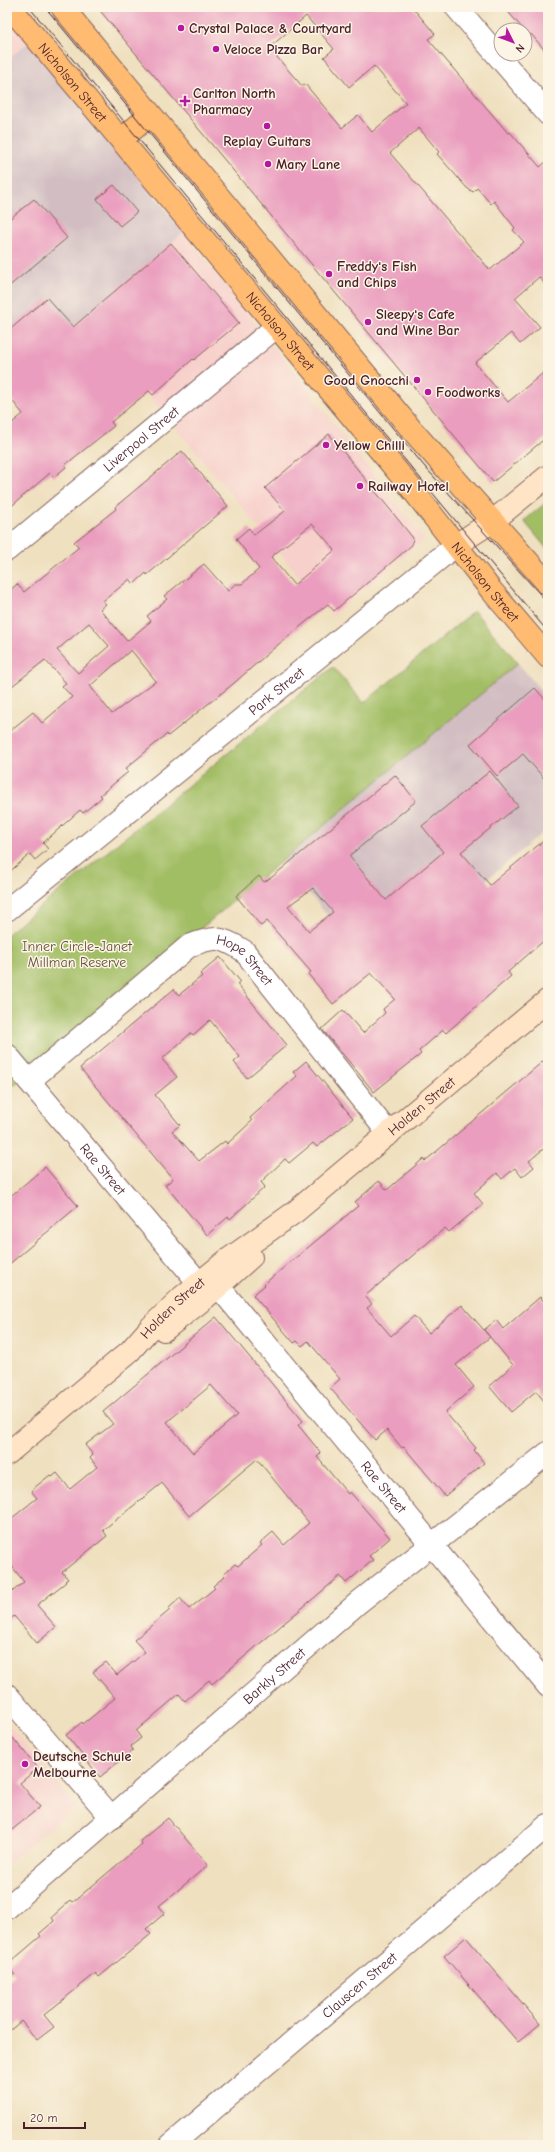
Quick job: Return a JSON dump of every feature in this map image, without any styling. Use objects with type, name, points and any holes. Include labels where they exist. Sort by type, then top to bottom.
[{"type":"main road","name":"Nicholson Street","points":[[10,7],[122,139],[276,327],[408,484],[548,657]]},
{"type":"main road","points":[[62,7],[411,429],[548,584]]},
{"type":"main road","points":[[122,139],[150,115]]},
{"type":"main road","name":"Park Street","points":[[456,545],[492,521],[548,476]]},
{"type":"main road","name":"Holden Street","points":[[7,1454],[130,1351],[151,1327],[262,1247],[295,1212],[548,1000]]},
{"type":"street","points":[[456,7],[548,114]]},
{"type":"street","name":"Liverpool Street","points":[[7,550],[276,327]]},
{"type":"street","name":"Park Street","points":[[7,910],[456,545]]},
{"type":"street","name":"Hope Street","points":[[29,1081],[189,946],[207,939],[227,940],[244,951],[389,1134]]},
{"type":"street","name":"Rae Street","points":[[7,1055],[209,1285],[432,1546],[548,1686]]},
{"type":"street","name":"Barkly Street","points":[[7,1908],[359,1602],[432,1546],[548,1453]]},
{"type":"street","points":[[7,1695],[112,1818]]},
{"type":"street","name":"Clauscen Street","points":[[171,2145],[548,1825]]},
{"type":"shaded area","points":[[7,17],[29,42],[7,60]]},
{"type":"shaded area","points":[[29,42],[184,232],[7,382],[7,60]]},
{"type":"shaded area","points":[[184,232],[424,539],[332,616],[84,317]]},
{"type":"shaded area","points":[[518,663],[548,699],[548,828],[375,974],[282,860]]},
{"type":"shaded area","name":"Deutsche Schule Melbourne","points":[[7,1722],[77,1806],[7,1864]]},
{"type":"green space","points":[[548,501],[548,550],[524,521]]},
{"type":"green space","name":"Inner Circle-Janet Millman Reserve","points":[[474,611],[518,663],[7,1091],[7,934],[333,667],[364,703]]},
{"type":"building","points":[[97,7],[412,7],[435,34],[428,39],[508,133],[510,132],[540,167],[548,160],[548,287],[539,277],[515,298],[540,327],[520,344],[511,333],[475,363],[508,402],[548,369],[548,436],[493,482]],"holes":[[[306,16],[334,49],[324,57],[349,87],[374,66],[406,103],[372,132],[358,115],[342,128],[305,84],[302,86],[269,48]],[[419,128],[439,152],[437,154],[467,188],[473,192],[477,188],[491,204],[494,201],[515,228],[513,230],[524,242],[490,270],[390,153]]]},
{"type":"building","points":[[504,7],[548,7],[548,54],[533,36],[533,22],[517,22]]},
{"type":"building","points":[[114,185],[137,212],[120,226],[97,199]]},
{"type":"building","points":[[34,199],[67,238],[7,288],[7,221]]},
{"type":"building","points":[[171,243],[239,323],[194,360],[193,359],[153,395],[149,391],[111,422],[114,426],[65,465],[66,467],[54,477],[50,473],[7,510],[7,427],[23,414],[7,394],[7,332],[47,298],[73,327]]},
{"type":"building","points":[[329,434],[413,538],[412,545],[334,611],[328,604],[233,684],[168,736],[167,734],[125,769],[128,772],[100,795],[102,797],[83,813],[80,810],[43,843],[48,849],[35,860],[30,854],[7,874],[7,733],[33,712],[42,723],[72,697],[62,686],[66,683],[45,660],[7,690],[7,593],[17,584],[24,592],[79,547],[74,542],[116,509],[115,507],[182,451],[228,506],[147,575],[146,573],[134,584],[130,579],[103,601],[106,604],[100,609],[127,641],[151,621],[147,616],[167,599],[164,596],[204,564],[228,591],[235,584],[242,584],[259,569],[236,539],[249,528],[254,535],[285,511],[265,488]],"holes":[[[312,524],[335,550],[294,585],[271,557]],[[89,623],[109,646],[78,673],[57,650]],[[131,650],[156,681],[112,714],[90,686]]]},
{"type":"building","points":[[535,688],[548,703],[548,783],[523,754],[497,776],[470,744]]},
{"type":"building","points":[[490,771],[518,806],[461,852],[490,885],[548,837],[548,937],[508,972],[511,976],[446,1033],[443,1030],[419,1051],[421,1054],[374,1092],[322,1029],[343,1010],[363,1033],[385,1013],[383,1009],[395,999],[371,973],[333,1004],[308,974],[311,972],[267,921],[261,926],[236,896],[259,876],[264,882],[272,877],[395,775],[416,801],[349,856],[386,900],[443,852],[422,826]],"holes":[[[313,888],[333,912],[309,931],[288,906]]]},
{"type":"building","points":[[220,957],[240,981],[237,984],[287,1045],[247,1078],[234,1062],[240,1057],[210,1020],[193,1035],[191,1033],[162,1059],[177,1077],[155,1095],[180,1125],[172,1131],[199,1161],[225,1141],[227,1144],[252,1121],[250,1118],[297,1076],[293,1072],[306,1061],[353,1118],[317,1147],[313,1143],[289,1163],[285,1159],[261,1182],[265,1187],[230,1219],[228,1217],[207,1235],[165,1185],[173,1179],[80,1068],[174,989],[179,995],[202,976],[200,974]]},
{"type":"building","points":[[548,1057],[548,1145],[529,1161],[534,1167],[522,1177],[515,1168],[502,1179],[497,1173],[474,1193],[483,1204],[449,1232],[445,1228],[365,1296],[372,1304],[367,1308],[391,1336],[414,1316],[429,1333],[462,1305],[490,1337],[456,1365],[474,1387],[445,1412],[476,1448],[474,1450],[484,1463],[445,1496],[404,1447],[402,1448],[387,1430],[375,1440],[330,1388],[340,1379],[308,1341],[302,1346],[297,1341],[294,1343],[253,1295],[265,1285],[264,1284],[358,1206],[355,1202],[379,1181],[387,1190],[423,1159],[425,1161]]},
{"type":"building","points":[[45,1167],[78,1206],[7,1266],[7,1199]]},
{"type":"building","points":[[540,1297],[548,1306],[548,1406],[536,1391],[511,1412],[489,1386],[513,1365],[484,1330],[496,1320],[503,1329]]},
{"type":"building","points":[[216,1317],[303,1421],[298,1425],[321,1453],[317,1457],[348,1494],[350,1492],[390,1538],[369,1556],[373,1560],[346,1583],[340,1576],[212,1684],[209,1680],[185,1701],[179,1694],[136,1731],[141,1738],[131,1746],[133,1750],[100,1777],[66,1735],[82,1722],[83,1724],[115,1698],[93,1672],[106,1662],[117,1675],[145,1652],[134,1640],[170,1610],[169,1608],[180,1598],[189,1609],[215,1588],[213,1586],[225,1576],[223,1574],[235,1564],[238,1566],[262,1545],[260,1543],[273,1532],[284,1545],[309,1523],[257,1459],[189,1516],[162,1483],[103,1530],[107,1536],[62,1572],[68,1579],[65,1581],[66,1582],[37,1605],[56,1627],[37,1643],[14,1616],[7,1622],[7,1596],[24,1582],[7,1560],[7,1522],[37,1498],[32,1492],[34,1488],[50,1475],[52,1477],[57,1473],[70,1489],[97,1467],[90,1458],[93,1455],[85,1445],[113,1424],[103,1412]],"holes":[[[211,1385],[237,1415],[193,1453],[167,1422]]]},
{"type":"building","points":[[7,1731],[38,1768],[20,1783],[40,1807],[7,1834]]},
{"type":"building","points":[[168,1818],[208,1865],[159,1906],[165,1913],[146,1929],[151,1934],[99,1977],[96,1973],[44,2015],[54,2027],[37,2040],[21,2021],[7,2033],[7,1982],[15,1975],[7,1965],[41,1936],[39,1934],[54,1921],[52,1917],[71,1900],[73,1902],[142,1844],[140,1841]]},
{"type":"building","points":[[466,1937],[540,2024],[518,2042],[444,1956]]},
{"type":"tram line","points":[[29,7],[548,632]]},
{"type":"tram line","points":[[45,7],[425,467],[548,603]]},
{"type":"place","name":"Crystal Palace & Courtyard","points":[[181,28]]},
{"type":"place","name":"Veloce Pizza Bar","points":[[216,49]]},
{"type":"place","name":"Carlton North Pharmacy","points":[[185,101]]},
{"type":"place","name":"Replay Guitars","points":[[267,126]]},
{"type":"place","name":"Mary Lane","points":[[268,164]]},
{"type":"place","name":"Freddy's Fish and Chips","points":[[329,274]]},
{"type":"place","name":"Sleepy's Cafe and Wine Bar","points":[[368,322]]},
{"type":"place","name":"Good Gnocchi","points":[[417,380]]},
{"type":"place","name":"Foodworks","points":[[428,392]]},
{"type":"place","name":"Yellow Chilli","points":[[326,445]]},
{"type":"place","name":"Railway Hotel","points":[[360,486]]},
{"type":"place","name":"Deutsche Schule Melbourne","points":[[25,1764]]}]
